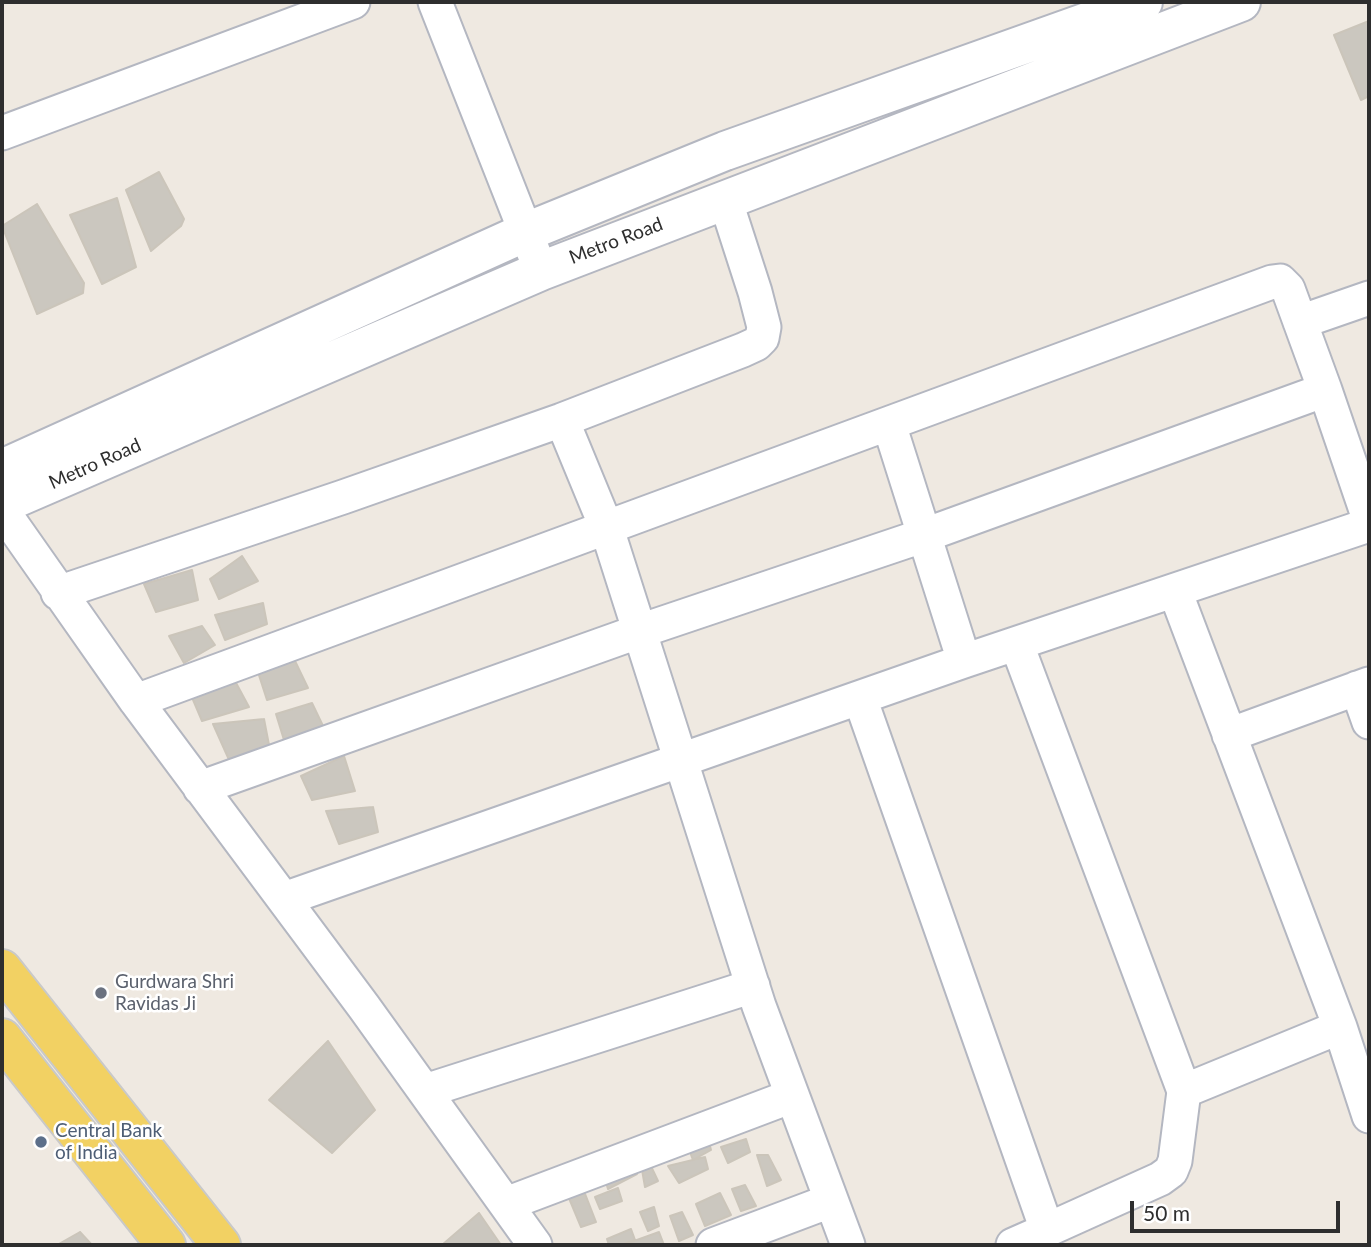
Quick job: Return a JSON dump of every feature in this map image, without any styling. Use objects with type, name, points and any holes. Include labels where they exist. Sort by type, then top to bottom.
[{"type":"main road","points":[[2,968],[221,1245]]},
{"type":"main road","points":[[2,1038],[166,1245]]},
{"type":"street","points":[[2,133],[286,13],[353,2]]},
{"type":"street","points":[[435,2],[541,271]]},
{"type":"street","name":"Metro Road","points":[[2,469],[526,232],[725,151],[1143,2]]},
{"type":"street","name":"Metro Road","points":[[2,504],[541,271],[725,199],[1162,16],[1241,2]]},
{"type":"street","points":[[58,593],[562,421],[756,344],[762,338],[764,327],[725,199]]},
{"type":"street","points":[[136,701],[1272,282],[1280,281],[1288,289],[1369,519]]},
{"type":"street","points":[[1300,323],[1369,299]]},
{"type":"street","points":[[200,788],[640,631],[925,535],[1325,390]]},
{"type":"street","points":[[562,421],[607,528],[753,986],[848,1245]]},
{"type":"street","points":[[889,424],[964,661]]},
{"type":"street","points":[[2,510],[136,701],[425,1091],[535,1245]]},
{"type":"street","points":[[284,899],[964,661],[1369,525]]},
{"type":"street","points":[[1175,591],[1340,1027],[1369,1116]]},
{"type":"street","points":[[1013,1245],[1171,1171],[1175,1161],[1184,1091],[1017,645]]},
{"type":"street","points":[[1229,735],[1363,686],[1369,722]]},
{"type":"street","points":[[860,698],[1047,1230]]},
{"type":"street","points":[[425,1091],[753,986]]},
{"type":"street","points":[[1184,1091],[1340,1027]]},
{"type":"street","points":[[506,1204],[792,1096]]},
{"type":"street","points":[[713,1245],[830,1201]]},
{"type":"building","points":[[1369,21],[1369,96],[1361,100],[1334,35]]},
{"type":"building","points":[[159,172],[184,219],[181,226],[151,251],[126,190]]},
{"type":"building","points":[[117,198],[136,267],[102,284],[70,215]]},
{"type":"building","points":[[37,204],[84,283],[83,293],[37,314],[2,226]]},
{"type":"building","points":[[242,556],[258,581],[219,599],[210,579]]},
{"type":"building","points":[[192,570],[198,600],[156,612],[144,584]]},
{"type":"building","points":[[263,603],[267,624],[225,640],[215,615]]},
{"type":"building","points":[[202,626],[215,645],[184,663],[169,636]]},
{"type":"building","points":[[295,661],[308,688],[267,700],[257,669]]},
{"type":"building","points":[[235,681],[249,707],[202,721],[191,695]]},
{"type":"building","points":[[312,703],[324,728],[284,740],[276,714]]},
{"type":"building","points":[[264,719],[269,745],[230,762],[213,724]]},
{"type":"building","points":[[344,756],[355,791],[312,800],[301,776]]},
{"type":"building","points":[[373,807],[378,832],[339,844],[326,811]]},
{"type":"building","points":[[328,1041],[375,1110],[332,1153],[269,1100]]},
{"type":"building","points":[[708,1138],[711,1150],[693,1160],[688,1147]]},
{"type":"building","points":[[746,1139],[750,1152],[728,1163],[721,1147]]},
{"type":"building","points":[[757,1155],[768,1155],[781,1180],[767,1186]]},
{"type":"building","points":[[705,1157],[708,1169],[679,1183],[668,1166]]},
{"type":"building","points":[[649,1162],[658,1181],[645,1187],[641,1164]]},
{"type":"building","points":[[635,1164],[637,1174],[608,1189],[604,1176]]},
{"type":"building","points":[[745,1185],[756,1206],[741,1211],[732,1189]]},
{"type":"building","points":[[582,1186],[596,1222],[581,1227],[566,1191]]},
{"type":"building","points":[[618,1188],[622,1201],[600,1209],[595,1197]]},
{"type":"building","points":[[720,1193],[731,1215],[705,1226],[696,1204]]},
{"type":"building","points":[[654,1207],[659,1226],[648,1231],[640,1212]]},
{"type":"building","points":[[682,1212],[693,1235],[679,1241],[670,1216]]},
{"type":"building","points":[[479,1213],[501,1245],[442,1245]]},
{"type":"building","points":[[631,1229],[635,1240],[621,1245],[609,1245],[607,1239]]},
{"type":"building","points":[[80,1232],[92,1245],[57,1245]]},
{"type":"building","points":[[659,1232],[664,1245],[623,1245]]},
{"type":"place","name":"Gurdwara Shri Ravidas Ji","points":[[101,993]]},
{"type":"place","name":"Central Bank of India","points":[[41,1142]]}]
